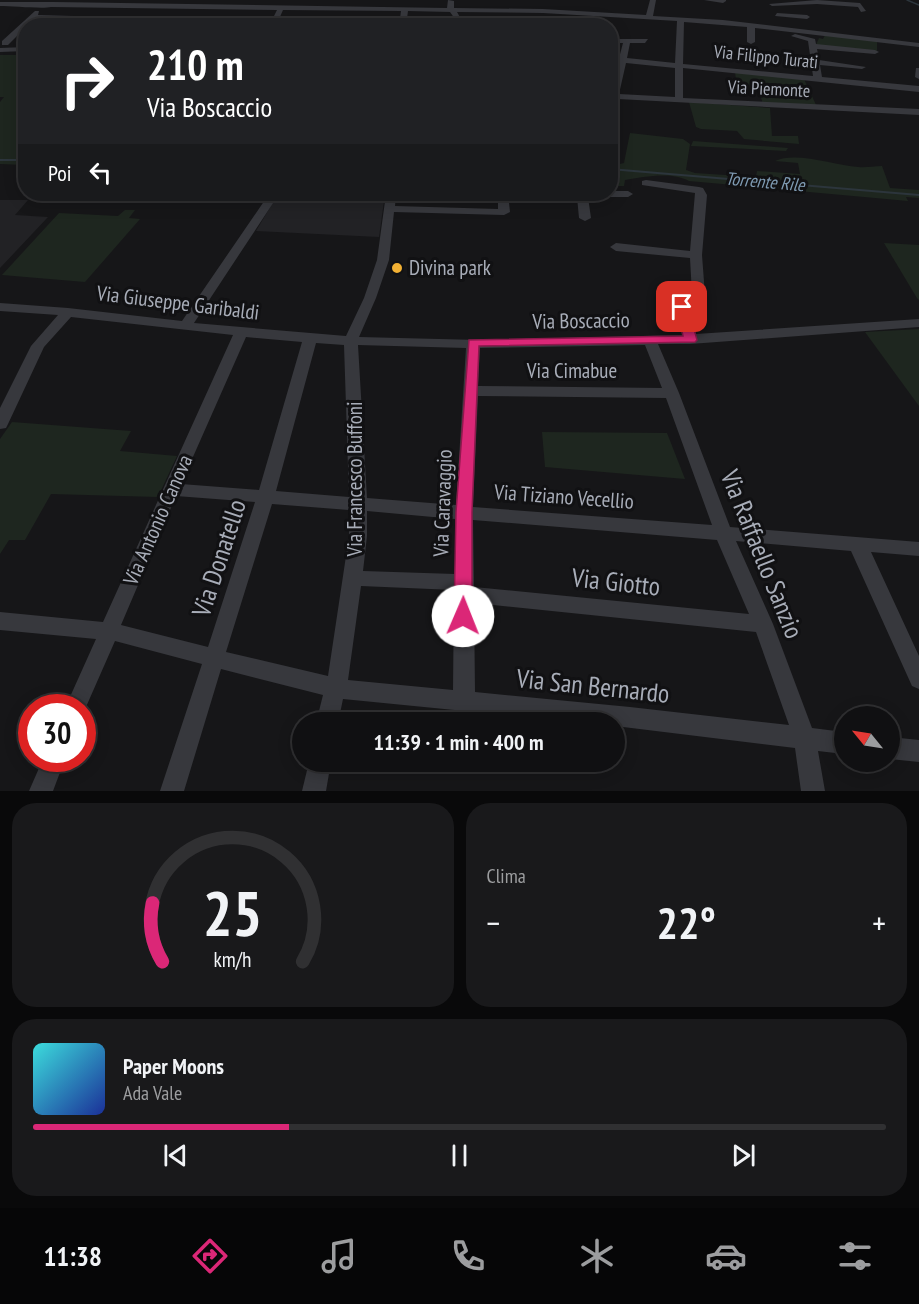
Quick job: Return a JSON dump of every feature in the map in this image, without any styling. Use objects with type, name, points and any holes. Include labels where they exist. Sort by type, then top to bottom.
[{"type":"street","points":[[92,5],[99,0]]},
{"type":"street","points":[[649,16],[652,0]]},
{"type":"street","points":[[707,0],[723,1],[723,13]]},
{"type":"street","points":[[818,79],[810,38],[783,34],[771,2],[860,5],[863,11]]},
{"type":"street","points":[[0,4],[405,9],[451,7],[649,16],[803,27],[806,26],[807,19]]},
{"type":"street","points":[[0,14],[16,4]]},
{"type":"street","points":[[31,17],[47,4]]},
{"type":"street","points":[[32,18],[47,4]]},
{"type":"street","points":[[276,18],[281,8]]},
{"type":"street","points":[[403,18],[405,9]]},
{"type":"street","points":[[31,17],[74,18]]},
{"type":"street","points":[[679,100],[681,18]]},
{"type":"street","points":[[778,24],[919,45]]},
{"type":"street","points":[[751,25],[751,42]]},
{"type":"street","points":[[2,45],[18,30]]},
{"type":"street","points":[[2,45],[18,30]]},
{"type":"street","points":[[618,41],[645,41]]},
{"type":"street","points":[[618,84],[627,41]]},
{"type":"street","points":[[2,45],[18,47]]},
{"type":"street","points":[[812,46],[875,52]]},
{"type":"street","name":"Via Filippo Turati","points":[[618,60],[919,89]]},
{"type":"street","points":[[815,62],[862,67]]},
{"type":"street","points":[[919,70],[919,77]]},
{"type":"street","name":"Via Piemonte","points":[[618,96],[919,112]]},
{"type":"street","points":[[646,183],[700,192],[702,195],[696,255],[699,295],[682,307],[690,340]]},
{"type":"street","points":[[618,195],[628,195]]},
{"type":"street","points":[[186,325],[269,201]]},
{"type":"street","points":[[351,340],[383,260],[390,201]]},
{"type":"street","points":[[389,209],[504,212],[503,201]]},
{"type":"street","points":[[583,201],[585,218]]},
{"type":"street","points":[[616,247],[696,255]]},
{"type":"street","name":"Via Giuseppe Garibaldi","points":[[0,307],[68,312],[241,332],[351,340]]},
{"type":"street","points":[[0,424],[38,346],[68,312]]},
{"type":"street","name":"Via Boscaccio","points":[[351,340],[473,343],[690,340],[919,323]]},
{"type":"street","name":"Via Antonio Canova","points":[[82,694],[170,489],[241,332]]},
{"type":"street","name":"Via Donatello","points":[[172,791],[266,495],[310,338]]},
{"type":"street","name":"Via Francesco Buffoni","points":[[329,712],[342,658],[358,536],[351,340]]},
{"type":"street","name":"Via Raffaello Sanzio","points":[[650,340],[723,532],[763,624],[805,740],[813,791]]},
{"type":"street","name":"Via Caravaggio","points":[[464,702],[464,512],[473,343]]},
{"type":"street","name":"Via Cimabue","points":[[472,391],[672,393]]},
{"type":"street","name":"Via Tiziano Vecellio","points":[[170,489],[919,549]]},
{"type":"street","points":[[858,545],[919,679]]},
{"type":"street","name":"Via Giotto","points":[[353,578],[464,588],[763,624]]},
{"type":"street","name":"Via San Bernardo","points":[[0,621],[109,632],[335,687],[464,702],[630,717],[834,742]]},
{"type":"street","points":[[900,749],[919,751]]},
{"type":"street","points":[[41,791],[49,772]]},
{"type":"street","points":[[314,791],[318,772]]},
{"type":"shaded area","points":[[213,17],[273,18],[212,18]]},
{"type":"shaded area","points":[[825,35],[877,41],[877,51],[816,45],[819,38],[823,39]]},
{"type":"shaded area","points":[[0,55],[18,55],[18,165],[0,164],[0,102],[4,97],[0,97]]},
{"type":"shaded area","points":[[735,72],[804,79],[817,107],[763,104],[758,88],[737,87]]},
{"type":"shaded area","points":[[689,102],[770,108],[772,136],[798,136],[799,144],[744,139],[737,131],[701,129],[696,127]]},
{"type":"shaded area","points":[[630,133],[683,139],[690,144],[686,170],[695,173],[756,177],[757,171],[800,174],[798,163],[775,161],[793,157],[858,167],[882,166],[890,188],[919,190],[919,198],[906,197],[908,201],[689,181],[666,175],[625,180],[624,186],[618,186],[618,164],[624,163]]},
{"type":"shaded area","points":[[693,141],[788,148],[786,151],[691,146]]},
{"type":"shaded area","points":[[0,200],[27,201],[15,215],[48,217],[0,268]]},
{"type":"shaded area","points":[[274,201],[384,201],[379,237],[256,231]]},
{"type":"shaded area","points":[[125,210],[135,210],[129,218],[140,219],[85,282],[2,275],[59,213],[118,216]]},
{"type":"shaded area","points":[[884,243],[919,245],[919,300],[917,298]]},
{"type":"shaded area","points":[[919,329],[919,406],[865,332]]},
{"type":"shaded area","points":[[12,422],[131,431],[120,451],[177,456],[158,497],[51,494],[25,540],[9,540],[0,554],[0,439]]},
{"type":"shaded area","points":[[542,432],[667,433],[685,479],[545,467]]},
{"type":"waterway","points":[[907,0],[919,5]]},
{"type":"waterway","name":"Torrente Rile","points":[[0,160],[18,160]]},
{"type":"waterway","name":"Torrente Rile","points":[[618,170],[919,195]]},
{"type":"place","name":"Divina park","points":[[397,268]]},
{"type":"route","points":[[463,616],[464,512],[473,343],[690,340],[682,307]]}]
